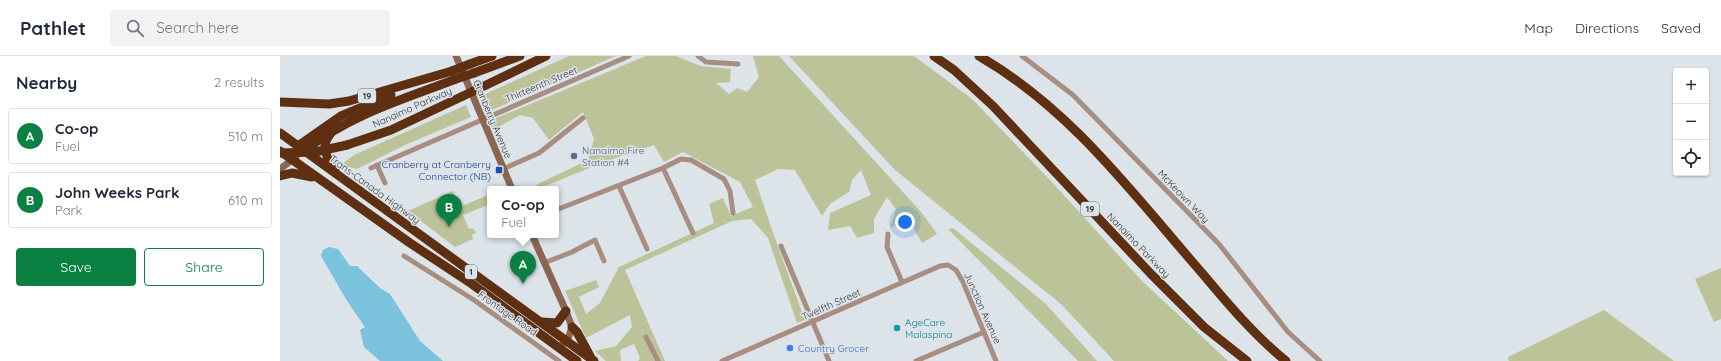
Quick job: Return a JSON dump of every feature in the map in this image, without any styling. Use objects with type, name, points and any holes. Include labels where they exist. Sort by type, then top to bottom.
[{"type":"highway","name":"Nanaimo Parkway","points":[[280,102],[329,104],[349,101],[452,71],[492,56]]},
{"type":"highway","points":[[302,148],[366,113],[520,56]]},
{"type":"highway","name":"Nanaimo Parkway","points":[[284,156],[347,146],[391,130],[546,56]]},
{"type":"highway","name":"Nanaimo Parkway","points":[[934,56],[954,70],[993,106],[1151,274],[1204,326],[1247,361]]},
{"type":"highway","points":[[979,56],[1014,78],[1051,107],[1089,143],[1232,308],[1286,361]]},
{"type":"highway","points":[[302,148],[330,122],[350,111],[452,71]]},
{"type":"highway","points":[[335,129],[327,138],[324,148],[326,156],[337,175]]},
{"type":"highway","name":"1","points":[[280,133],[302,148]]},
{"type":"highway","name":"Trans-Canada Highway","points":[[302,148],[337,175],[593,360]]},
{"type":"highway","name":"1","points":[[284,156],[472,284],[577,361]]},
{"type":"highway","points":[[280,176],[292,173],[319,179]]},
{"type":"highway","points":[[539,322],[557,323],[566,311]]},
{"type":"highway","points":[[572,327],[577,332],[593,360]]},
{"type":"street","name":"Cranberry Avenue","points":[[456,56],[511,186]]},
{"type":"street","name":"Thirteenth Street","points":[[371,168],[629,56]]},
{"type":"street","points":[[698,56],[706,62],[738,64]]},
{"type":"street","name":"McKeown Way","points":[[1022,56],[1073,95],[1218,244],[1288,332],[1320,361]]},
{"type":"street","points":[[504,169],[539,153],[583,118]]},
{"type":"street","points":[[280,169],[284,156],[302,148]]},
{"type":"street","points":[[559,209],[664,168],[681,159],[691,160],[724,179],[730,192],[733,212]]},
{"type":"street","points":[[377,165],[385,183]]},
{"type":"street","points":[[664,168],[693,233]]},
{"type":"street","points":[[619,186],[647,249]]},
{"type":"street","points":[[888,234],[888,247],[902,282]]},
{"type":"street","points":[[533,238],[572,327],[566,340],[560,348]]},
{"type":"street","points":[[544,263],[572,252],[595,240],[604,261]]},
{"type":"street","points":[[781,246],[829,361]]},
{"type":"street","name":"Frontage Road","points":[[404,256],[474,300],[559,361]]},
{"type":"street","name":"Twelfth Street","points":[[722,361],[902,282],[948,264]]},
{"type":"street","name":"Junction Avenue","points":[[948,264],[956,270],[963,282],[996,361]]},
{"type":"street","points":[[916,361],[984,332]]},
{"type":"street","points":[[646,337],[658,361]]},
{"type":"green space","points":[[569,56],[616,56],[492,110],[485,104],[481,96]]},
{"type":"green space","points":[[646,56],[676,56],[700,66],[731,69],[730,82],[716,83],[729,94],[737,88],[747,92],[759,77],[753,56],[779,56],[922,213],[937,234],[922,243],[909,220],[890,228],[896,209],[887,197],[874,219],[874,233],[857,238],[850,226],[828,230],[830,213],[871,195],[861,170],[852,180],[849,192],[830,204],[822,216],[795,170],[778,169],[755,180],[805,320],[797,323],[768,238],[751,219],[732,221],[625,270],[665,361],[638,361],[640,358],[634,344],[620,350],[621,361],[606,361],[595,351],[616,346],[632,327],[630,315],[586,338],[565,291],[596,280],[599,287],[579,297],[586,314],[600,303],[619,267],[714,223],[709,204],[723,198],[731,216],[753,207],[740,182],[683,152],[664,162],[654,145],[604,162],[545,186],[536,186],[588,160],[594,139],[583,112],[549,140],[533,118],[520,115],[493,130],[489,121]]},
{"type":"green space","points":[[789,56],[914,56],[972,99],[1050,180],[1142,281],[1228,361],[1114,361],[1061,304],[895,170]]},
{"type":"green space","points":[[466,105],[471,117],[405,145],[357,169],[341,165],[354,155]]},
{"type":"green space","points":[[453,191],[460,207],[487,195],[487,205],[463,215],[469,229],[473,228],[476,233],[472,235],[473,239],[455,247],[408,211]]},
{"type":"green space","points":[[953,228],[1046,304],[1097,361],[1078,361],[948,229]]},
{"type":"green space","points":[[1721,268],[1721,319],[1714,322],[1695,279]]},
{"type":"green space","points":[[1604,310],[1674,361],[1509,361],[1508,357]]},
{"type":"water","points":[[329,247],[338,249],[350,266],[357,266],[380,288],[390,294],[420,341],[443,361],[380,361],[364,347],[360,330],[365,327],[347,301],[321,256],[323,250]]},
{"type":"place","name":"Nanaimo Fire Station #4","points":[[574,156]]},
{"type":"place","name":"Cranberry at Cranberry Connector (NB)","points":[[499,170]]},
{"type":"place","name":"John Weeks Park","points":[[449,227]]},
{"type":"place","name":"Co-op","points":[[523,284]]},
{"type":"place","name":"AgeCare Malaspina","points":[[897,328]]},
{"type":"place","name":"Country Grocer","points":[[790,348]]}]
